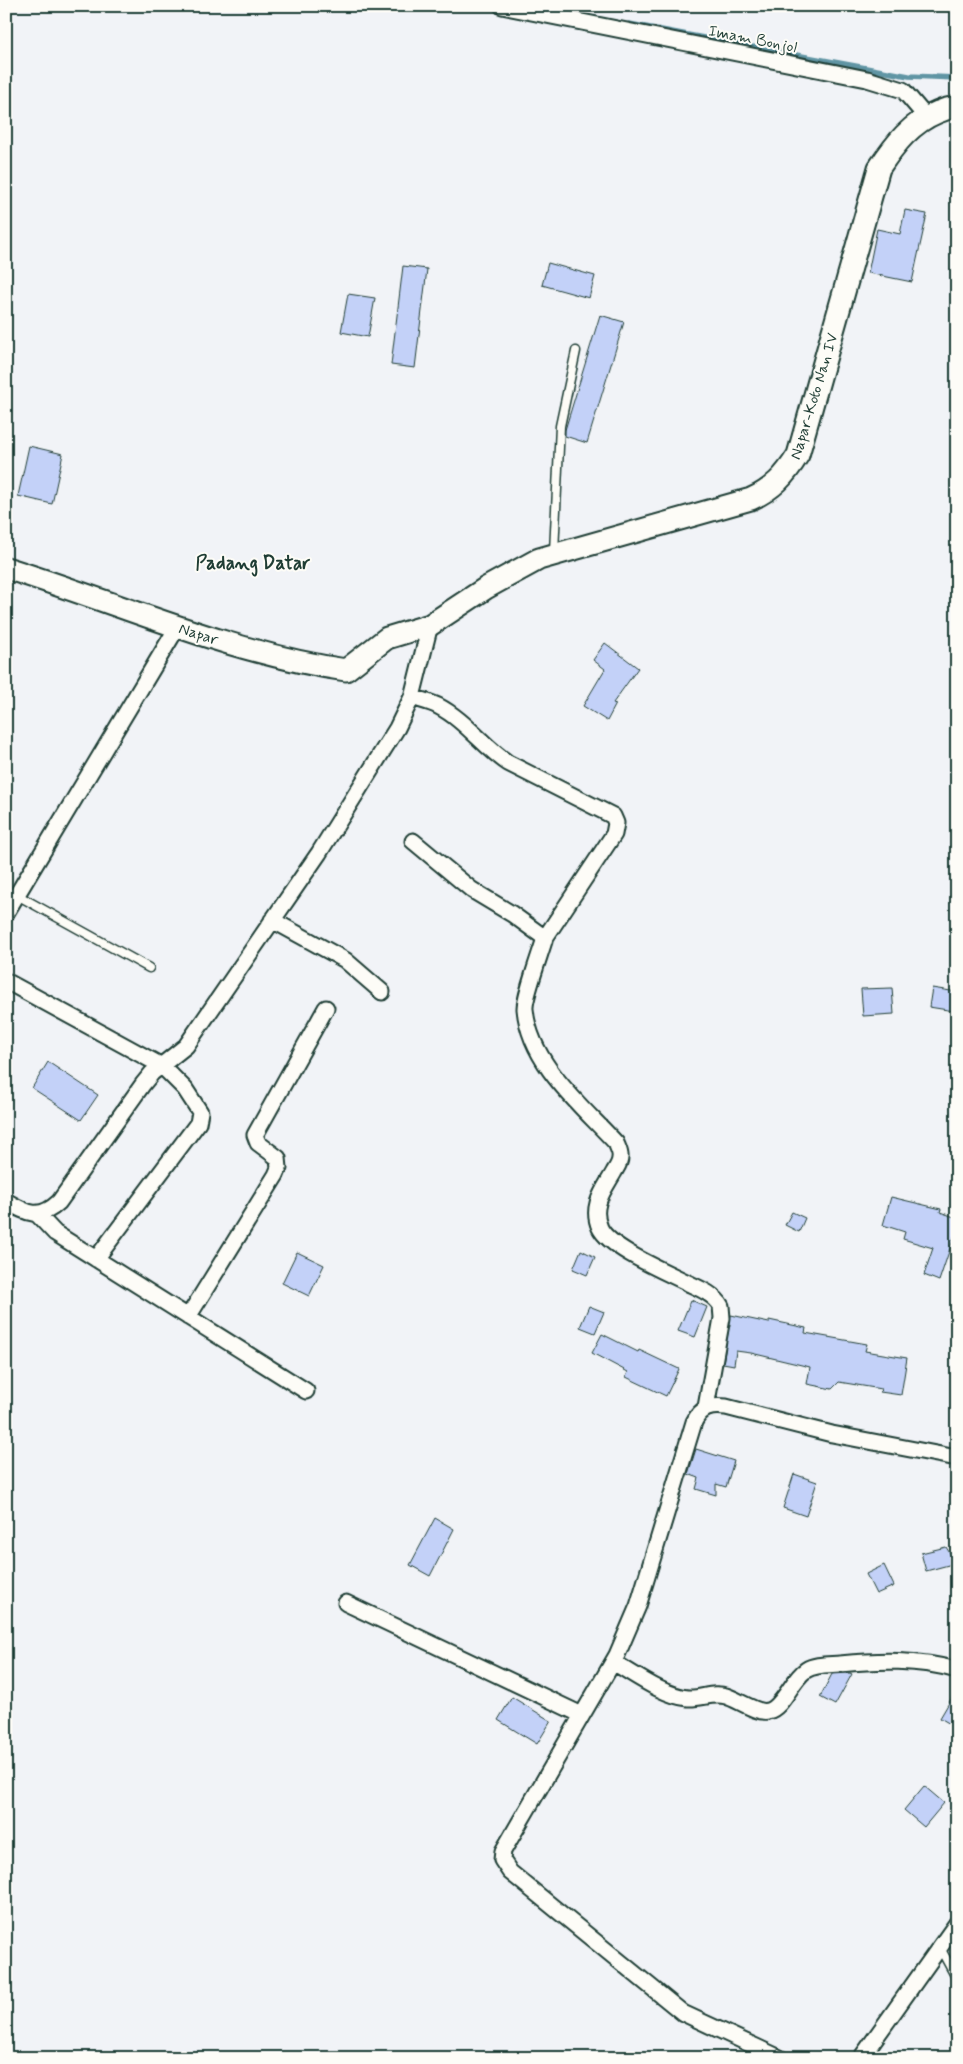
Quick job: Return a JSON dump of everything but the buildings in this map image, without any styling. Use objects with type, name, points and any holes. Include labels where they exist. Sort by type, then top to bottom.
[{"type":"street","name":"Imam Bonjol","points":[[502,6],[867,79],[903,90],[926,117]]},
{"type":"street","name":"Napar-Koto Nan IV","points":[[388,638],[430,625],[512,572],[554,554],[751,499],[765,493],[779,482],[798,455],[879,168],[897,142],[926,117],[951,107],[957,108]]},
{"type":"street","name":"Napar","points":[[6,568],[224,641],[302,663],[346,670],[388,638]]},
{"type":"street","points":[[6,1200],[24,1212],[36,1214],[47,1211],[59,1202],[143,1084],[186,1046],[324,845],[397,728],[412,697],[430,625]]},
{"type":"street","points":[[6,912],[178,626]]},
{"type":"street","points":[[412,697],[436,705],[448,712],[462,722],[494,754],[508,763],[613,816],[616,823],[614,834],[545,938],[525,1007],[533,1040],[548,1069],[616,1143],[621,1157],[619,1164],[598,1200],[596,1210],[601,1230],[612,1242],[702,1290],[722,1306],[722,1318],[706,1407]]},
{"type":"street","points":[[413,841],[472,890],[512,914],[545,938]]},
{"type":"street","points":[[272,920],[344,960],[382,992]]},
{"type":"street","points":[[6,981],[162,1066],[185,1089],[200,1112],[201,1117],[96,1259]]},
{"type":"street","points":[[188,1317],[276,1175],[278,1158],[258,1143],[255,1135],[326,1008]]},
{"type":"street","points":[[36,1214],[55,1233],[306,1391]]},
{"type":"street","points":[[780,2058],[683,2013],[510,1872],[502,1860],[503,1850],[613,1662],[628,1632],[638,1606],[698,1413],[706,1407],[716,1406],[832,1434],[957,1458]]},
{"type":"street","points":[[346,1603],[582,1716]]},
{"type":"street","points":[[613,1662],[678,1696],[699,1698],[725,1695],[762,1711],[770,1711],[778,1706],[792,1683],[806,1669],[818,1666],[882,1660],[917,1661],[957,1670]]},
{"type":"street","points":[[861,2058],[957,1923]]},
{"type":"lane","points":[[554,554],[555,494],[560,426],[576,351]]},
{"type":"lane","points":[[17,895],[149,968]]},
{"type":"lane","points":[[939,1946],[957,1979]]},
{"type":"waterway","points":[[629,24],[909,76],[957,78]]},
{"type":"district","name":"Padang Datar","points":[[253,562]]}]
